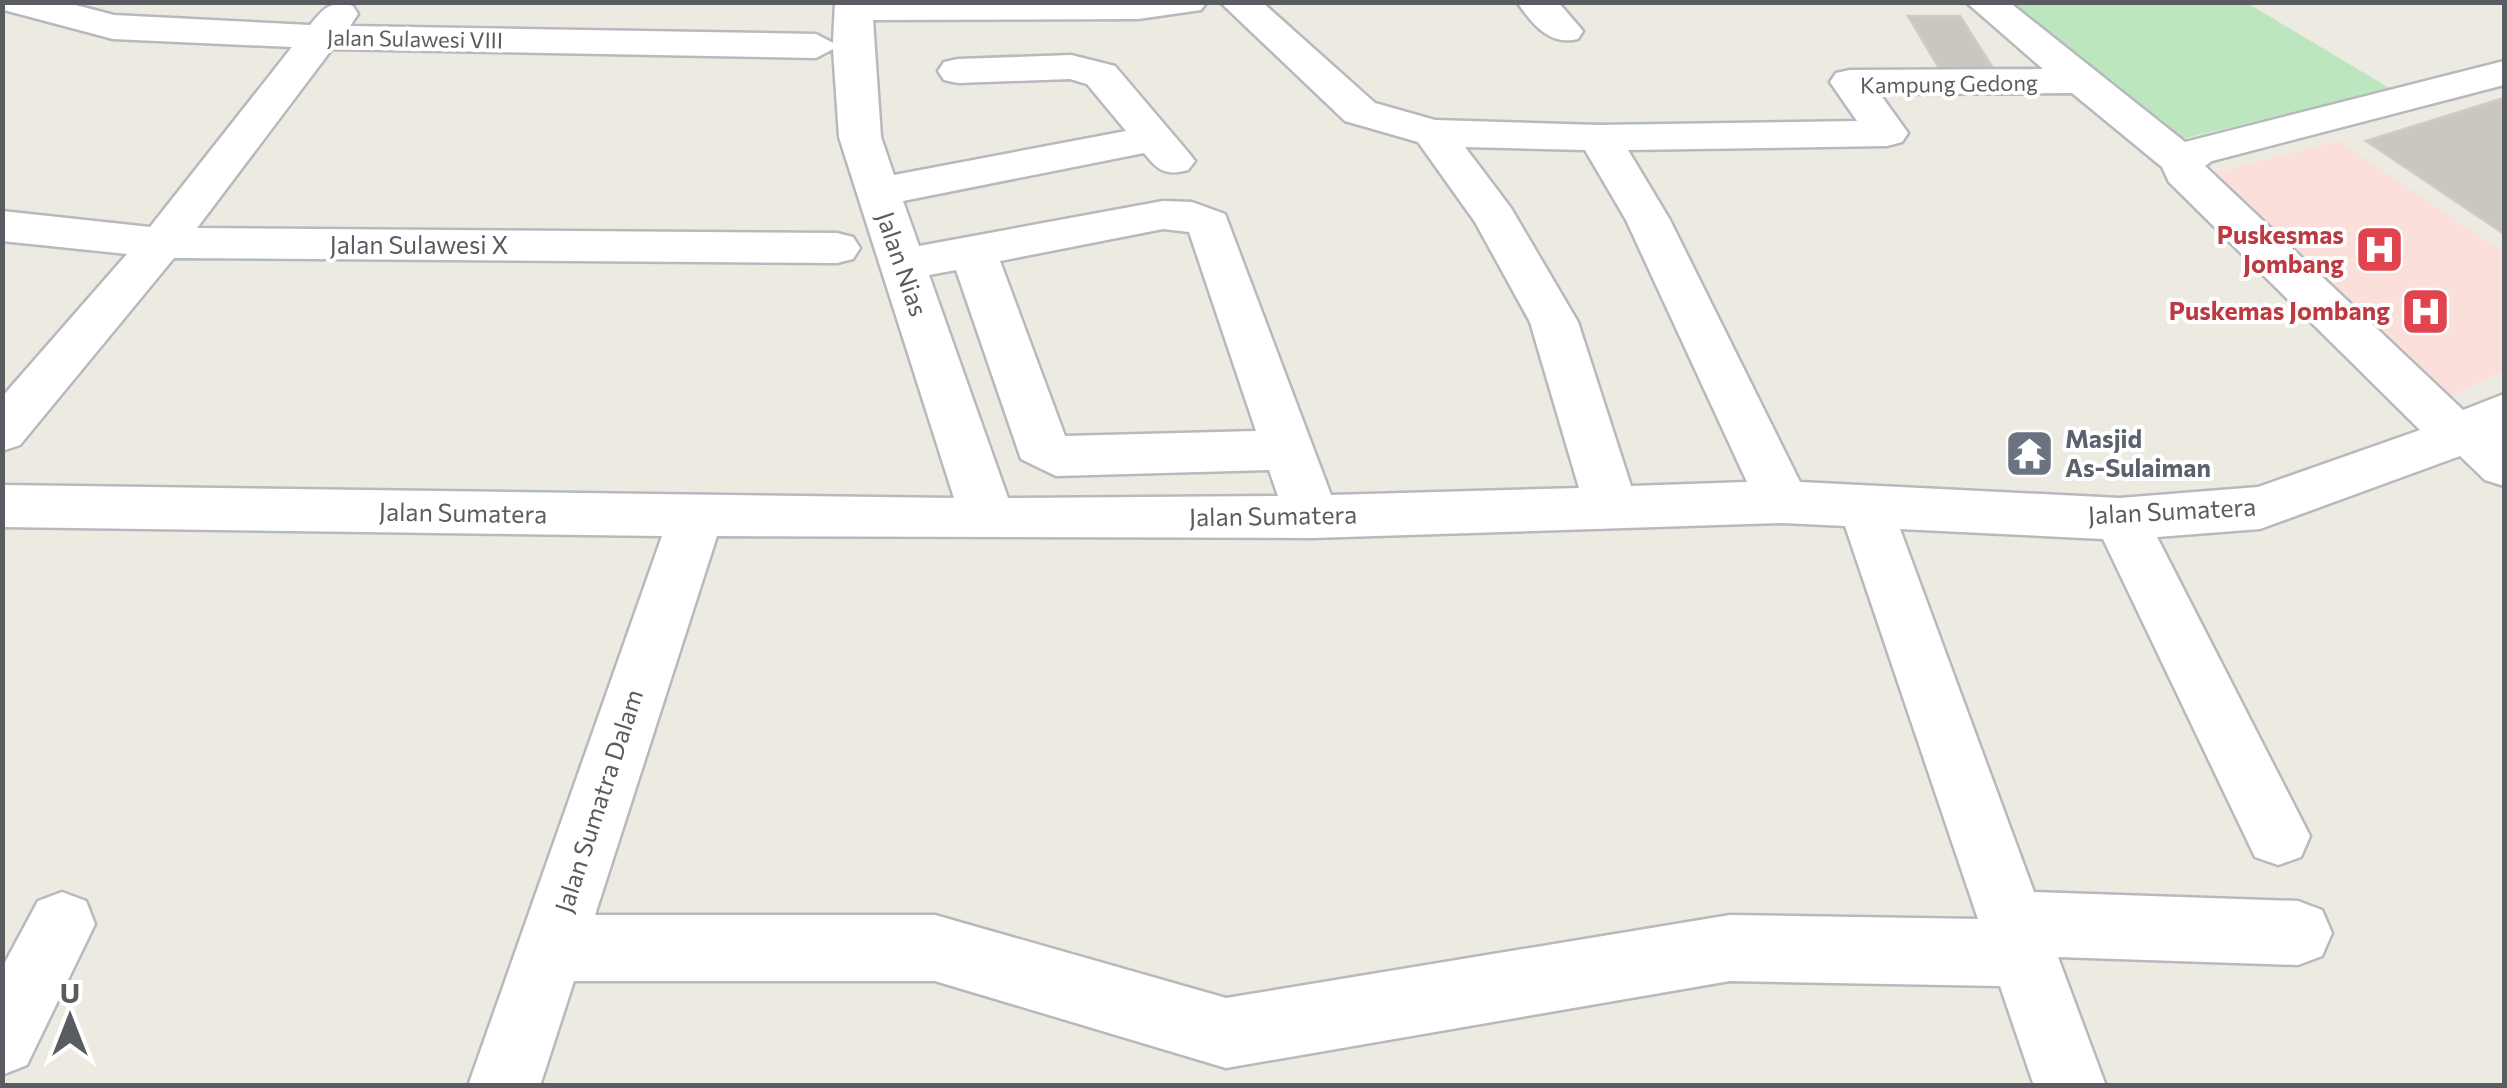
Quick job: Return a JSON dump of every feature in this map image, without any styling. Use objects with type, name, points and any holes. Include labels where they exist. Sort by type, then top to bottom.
[{"type":"street","name":"Jalan Sulawesi VIII","points":[[17,2],[112,26],[320,37],[816,46]]},
{"type":"street","points":[[2,432],[162,243],[348,2]]},
{"type":"street","points":[[854,6],[1138,8],[1188,2]]},
{"type":"street","name":"Kampung Gedong","points":[[1239,2],[1360,112],[1433,133],[1598,138],[1887,133],[1850,82],[2082,81]]},
{"type":"street","points":[[1536,2],[1564,31]]},
{"type":"street","points":[[1985,2],[2183,162],[2184,172],[2483,437]]},
{"type":"street","name":"Jalan Nias","points":[[854,6],[852,47],[860,137],[988,519]]},
{"type":"street","points":[[877,192],[1165,150],[1101,75],[1091,71],[1070,68],[958,72]]},
{"type":"street","points":[[2183,162],[2197,152],[2504,74]]},
{"type":"street","points":[[1433,133],[1495,218],[1554,322],[1610,506]]},
{"type":"street","points":[[1598,138],[1648,220],[1783,502]]},
{"type":"street","points":[[901,265],[1164,215],[1187,213],[1200,218],[1209,224],[1312,517]]},
{"type":"street","name":"Jalan Sulawesi X","points":[[2,226],[162,243],[837,248]]},
{"type":"street","points":[[973,251],[1038,445],[1056,456],[1288,450]]},
{"type":"street","name":"Jalan Sumatera","points":[[9,515],[1312,517],[1783,502],[2120,520],[2260,508],[2483,437]]},
{"type":"street","points":[[1864,504],[2070,1086]]},
{"type":"street","name":"Jalan Sumatra Dalam","points":[[504,1086],[696,517]]},
{"type":"street","points":[[2120,520],[2278,836]]},
{"type":"street","points":[[2,1040],[62,924]]},
{"type":"street","points":[[550,948],[935,948],[1226,1033],[1730,948],[2298,933]]},
{"type":"shaded area","name":"Puskemas Jombang","points":[[2339,141],[2504,252],[2504,371],[2440,402],[2203,176]]},
{"type":"green space","points":[[2000,3],[2247,3],[2391,89],[2173,141]]},
{"type":"building","points":[[1908,16],[1960,16],[2000,79],[1946,80]]},
{"type":"building","points":[[2504,98],[2504,234],[2366,141]]},
{"type":"place","name":"Puskesmas Jombang","points":[[2379,249]]},
{"type":"place","name":"Puskemas Jombang","points":[[2425,311]]},
{"type":"place","name":"Masjid As-Sulaiman","points":[[2030,453]]}]
